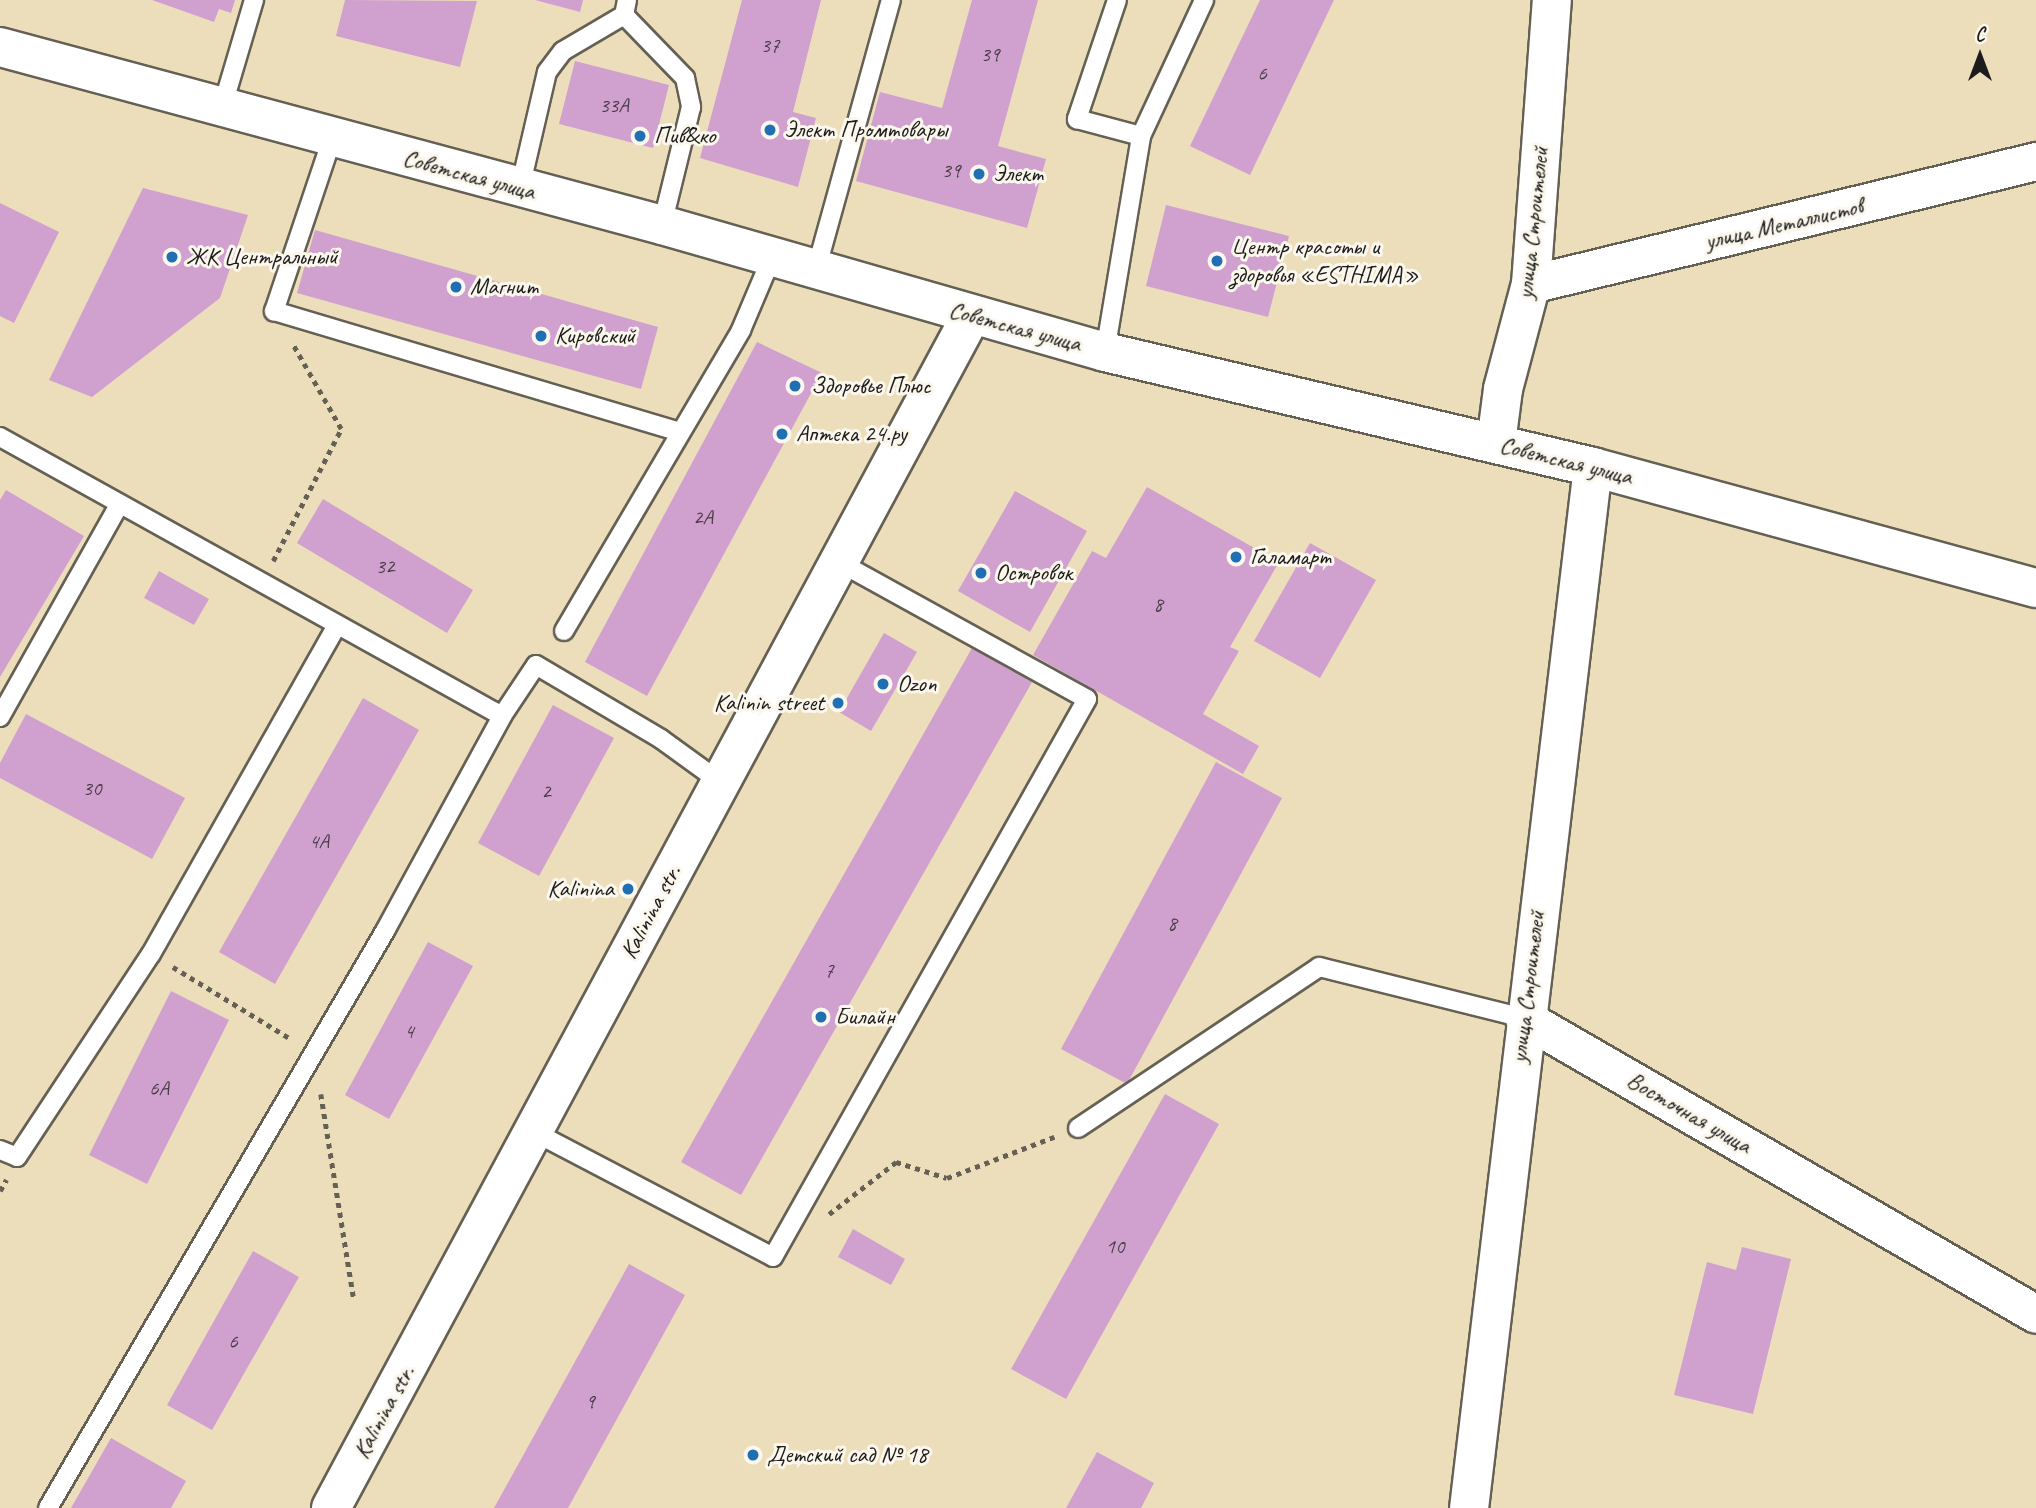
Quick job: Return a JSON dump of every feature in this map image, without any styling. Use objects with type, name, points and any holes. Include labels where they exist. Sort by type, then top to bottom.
[{"type":"street","name":"улица Строителей","points":[[1496,443],[1503,389],[1531,284],[1552,0]]},
{"type":"street","name":"Советская улица","points":[[0,47],[332,139],[662,225],[971,316],[1105,352],[1593,467],[2036,588]]},
{"type":"street","name":"улица Металлистов","points":[[1531,284],[2036,161]]},
{"type":"street","name":"Kalinina str.","points":[[331,1508],[536,1133],[719,781],[841,563],[971,316]]},
{"type":"street","name":"улица Строителей","points":[[1469,1508],[1524,1018],[1593,467]]},
{"type":"street","name":"Восточная улица","points":[[1524,1018],[2036,1314]]},
{"type":"lane","points":[[222,108],[254,0]]},
{"type":"lane","points":[[816,270],[891,0]]},
{"type":"lane","points":[[1117,0],[1077,119],[1141,136]]},
{"type":"lane","points":[[1105,352],[1141,136],[1204,0]]},
{"type":"lane","points":[[520,188],[547,72],[563,51],[626,8],[685,78],[691,107],[662,225]]},
{"type":"lane","points":[[332,139],[274,311],[679,432]]},
{"type":"lane","points":[[565,631],[741,330],[772,257]]},
{"type":"lane","points":[[0,437],[502,716]]},
{"type":"lane","points":[[0,717],[119,505]]},
{"type":"lane","points":[[536,1133],[773,1257],[1087,699],[841,563]]},
{"type":"lane","points":[[0,1150],[17,1157],[152,954],[337,625]]},
{"type":"lane","points":[[48,1508],[385,931],[502,716],[536,665],[661,739],[719,781]]},
{"type":"lane","name":"Восточная улица","points":[[1078,1128],[1320,967],[1524,1018]]},
{"type":"path","points":[[261,583],[341,429],[274,311]]},
{"type":"path","points":[[824,1217],[896,1161],[947,1178],[1078,1128]]},
{"type":"building","points":[[152,0],[235,0],[231,13],[219,9],[214,22]]},
{"type":"building","points":[[345,0],[477,1],[460,67],[336,36]]},
{"type":"building","points":[[535,0],[583,0],[580,12]]},
{"type":"building","points":[[742,0],[821,0],[793,112],[816,118],[798,187],[700,158]]},
{"type":"building","points":[[972,0],[1038,0],[998,146],[1046,159],[1027,228],[856,181],[880,92],[942,108]]},
{"type":"building","points":[[1260,0],[1334,0],[1250,175],[1190,146]]},
{"type":"building","points":[[575,61],[669,85],[653,148],[559,124]]},
{"type":"building","name":"ЖК Центральный","points":[[143,188],[248,215],[220,298],[92,397],[49,380]]},
{"type":"building","points":[[0,203],[59,232],[14,323],[0,316]]},
{"type":"building","name":"Центр красоты и здоровья «ESTHIMA»","points":[[1166,205],[1289,236],[1268,317],[1146,286]]},
{"type":"building","points":[[315,230],[658,327],[641,389],[297,293]]},
{"type":"building","points":[[757,342],[822,373],[647,696],[585,662]]},
{"type":"building","points":[[1147,487],[1279,562],[1230,647],[1239,651],[1203,714],[1259,746],[1243,774],[1033,655],[1092,551],[1106,558]]},
{"type":"building","points":[[6,490],[84,536],[0,677],[0,500]]},
{"type":"building","points":[[1015,491],[1087,531],[1030,632],[958,591]]},
{"type":"building","points":[[323,499],[473,590],[447,633],[297,543]]},
{"type":"building","points":[[1310,543],[1376,580],[1320,678],[1254,641]]},
{"type":"building","points":[[159,571],[209,599],[194,625],[144,598]]},
{"type":"building","points":[[884,633],[917,652],[871,731],[839,712]]},
{"type":"building","points":[[972,648],[1032,682],[741,1195],[681,1162]]},
{"type":"building","points":[[363,698],[419,730],[275,984],[219,952]]},
{"type":"building","points":[[553,705],[614,738],[539,876],[478,843]]},
{"type":"building","points":[[26,714],[185,798],[152,859],[0,778],[0,763]]},
{"type":"building","points":[[1216,762],[1282,798],[1127,1084],[1061,1049]]},
{"type":"building","points":[[428,942],[473,966],[389,1119],[345,1095]]},
{"type":"building","points":[[171,991],[229,1020],[147,1184],[89,1155]]},
{"type":"building","points":[[1165,1094],[1219,1124],[1066,1399],[1011,1369]]},
{"type":"building","points":[[853,1229],[905,1259],[891,1285],[838,1257]]},
{"type":"building","points":[[1742,1247],[1791,1259],[1753,1414],[1674,1395],[1707,1262],[1736,1270]]},
{"type":"building","points":[[253,1251],[299,1277],[212,1430],[167,1405]]},
{"type":"building","points":[[629,1264],[685,1295],[568,1508],[494,1508]]},
{"type":"building","points":[[111,1438],[186,1481],[171,1508],[71,1508]]},
{"type":"building","points":[[1097,1452],[1154,1483],[1141,1508],[1066,1508]]},
{"type":"place","name":"Элект Промтовары","points":[[770,130]]},
{"type":"place","name":"Пив&ко","points":[[640,136]]},
{"type":"place","name":"Элект","points":[[979,174]]},
{"type":"place","name":"ЖК Центральный","points":[[172,257]]},
{"type":"place","name":"Центр красоты и здоровья «ESTHIMA»","points":[[1217,261]]},
{"type":"place","name":"Магнит","points":[[456,287]]},
{"type":"place","name":"Кировский","points":[[541,336]]},
{"type":"place","name":"Здоровье Плюс","points":[[795,386]]},
{"type":"place","name":"Аптека 24.ру","points":[[782,434]]},
{"type":"place","name":"Галамарт","points":[[1236,557]]},
{"type":"place","name":"Островок","points":[[981,573]]},
{"type":"place","name":"Ozon","points":[[883,684]]},
{"type":"place","name":"Kalinin street","points":[[838,703]]},
{"type":"place","name":"Kalinina","points":[[628,889]]},
{"type":"place","name":"Билайн","points":[[821,1017]]},
{"type":"place","name":"Детский сад № 18","points":[[753,1455]]}]
